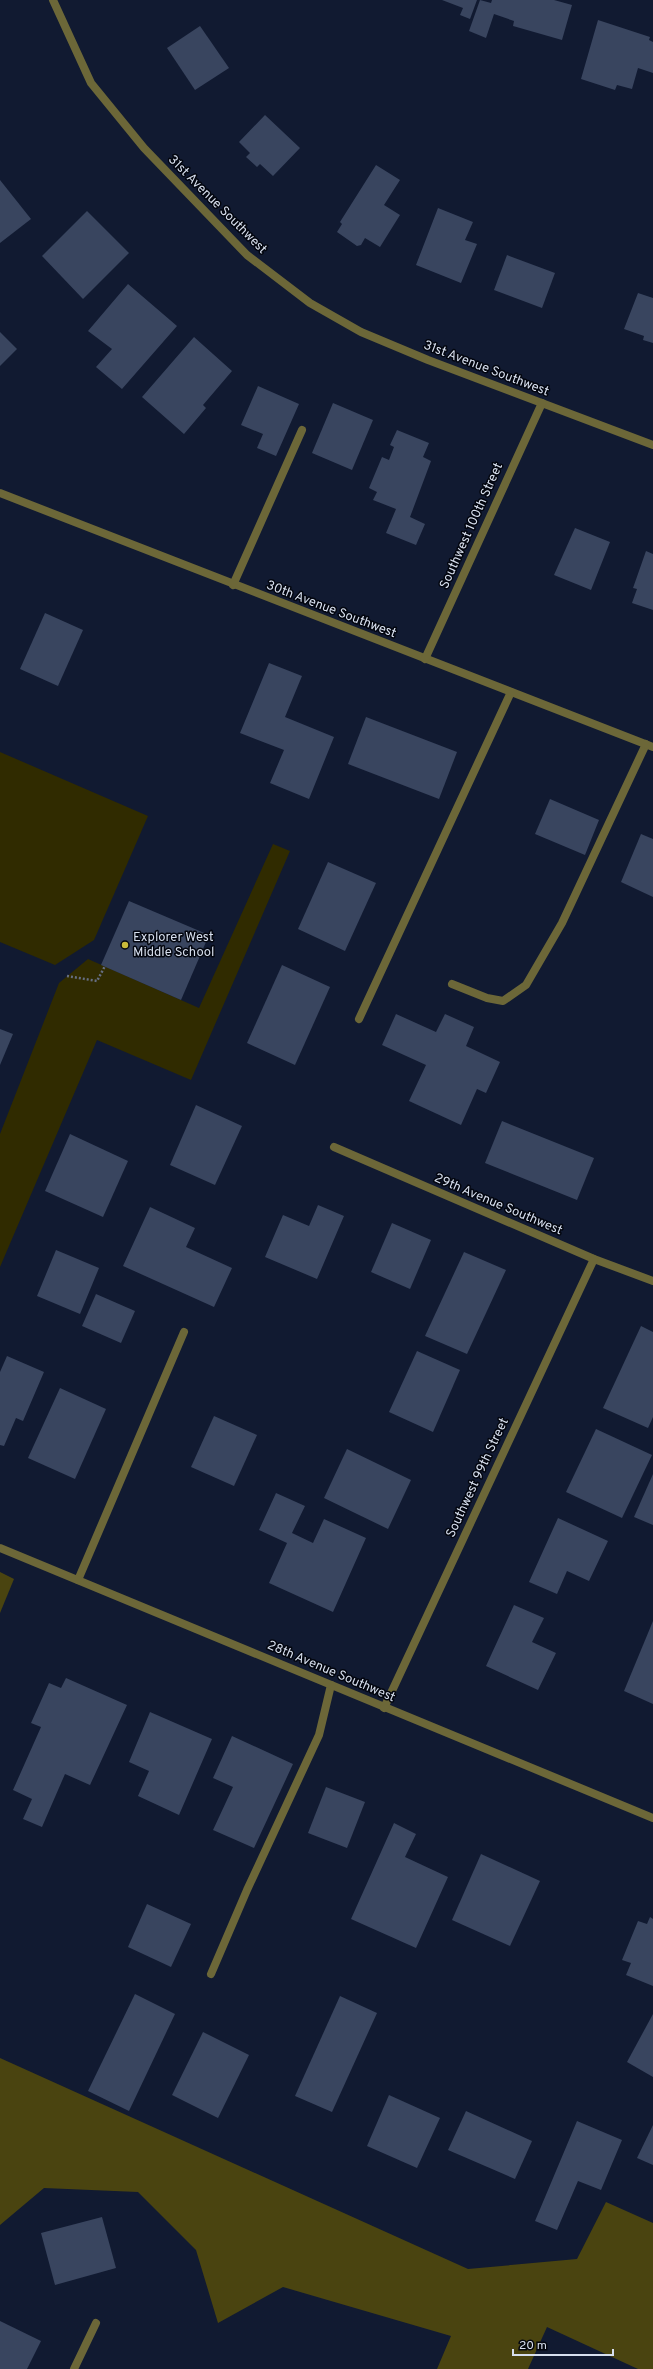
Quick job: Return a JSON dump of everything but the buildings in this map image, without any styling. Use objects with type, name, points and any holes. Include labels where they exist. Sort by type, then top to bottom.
[{"type":"street","name":"31st Avenue Southwest","points":[[53,0],[91,83],[144,148],[247,255],[310,303],[361,332],[653,445]]},
{"type":"street","name":"Southwest 100th Street","points":[[425,659],[542,403]]},
{"type":"street","points":[[234,585],[302,430]]},
{"type":"street","name":"30th Avenue Southwest","points":[[0,493],[650,745]]},
{"type":"street","points":[[359,1019],[511,692]]},
{"type":"street","points":[[452,984],[487,998],[503,1001],[526,985],[562,923],[650,745]]},
{"type":"street","name":"29th Avenue Southwest","points":[[334,1147],[594,1259],[653,1281]]},
{"type":"street","name":"Southwest 99th Street","points":[[384,1708],[594,1259]]},
{"type":"street","points":[[78,1580],[184,1332]]},
{"type":"street","name":"28th Avenue Southwest","points":[[0,1548],[653,1818]]},
{"type":"street","points":[[210,1974],[319,1734],[331,1685]]},
{"type":"street","points":[[74,2369],[96,2323]]},
{"type":"path","points":[[67,976],[97,981],[105,966]]},
{"type":"shaded area","points":[[0,752],[148,816],[94,940],[55,965],[0,942]]},
{"type":"shaded area","points":[[273,844],[290,851],[191,1080],[97,1040],[0,1267],[0,1134],[59,983],[88,959],[199,1008]]},
{"type":"shaded area","points":[[0,1572],[14,1579],[0,1613]]},
{"type":"shaded area","points":[[0,2058],[468,2269],[577,2259],[606,2202],[653,2223],[653,2369],[638,2369],[547,2327],[528,2369],[437,2369],[451,2336],[283,2287],[218,2323],[196,2250],[138,2192],[44,2188],[0,2225]]},
{"type":"place","name":"Explorer West Middle School","points":[[125,945]]}]
